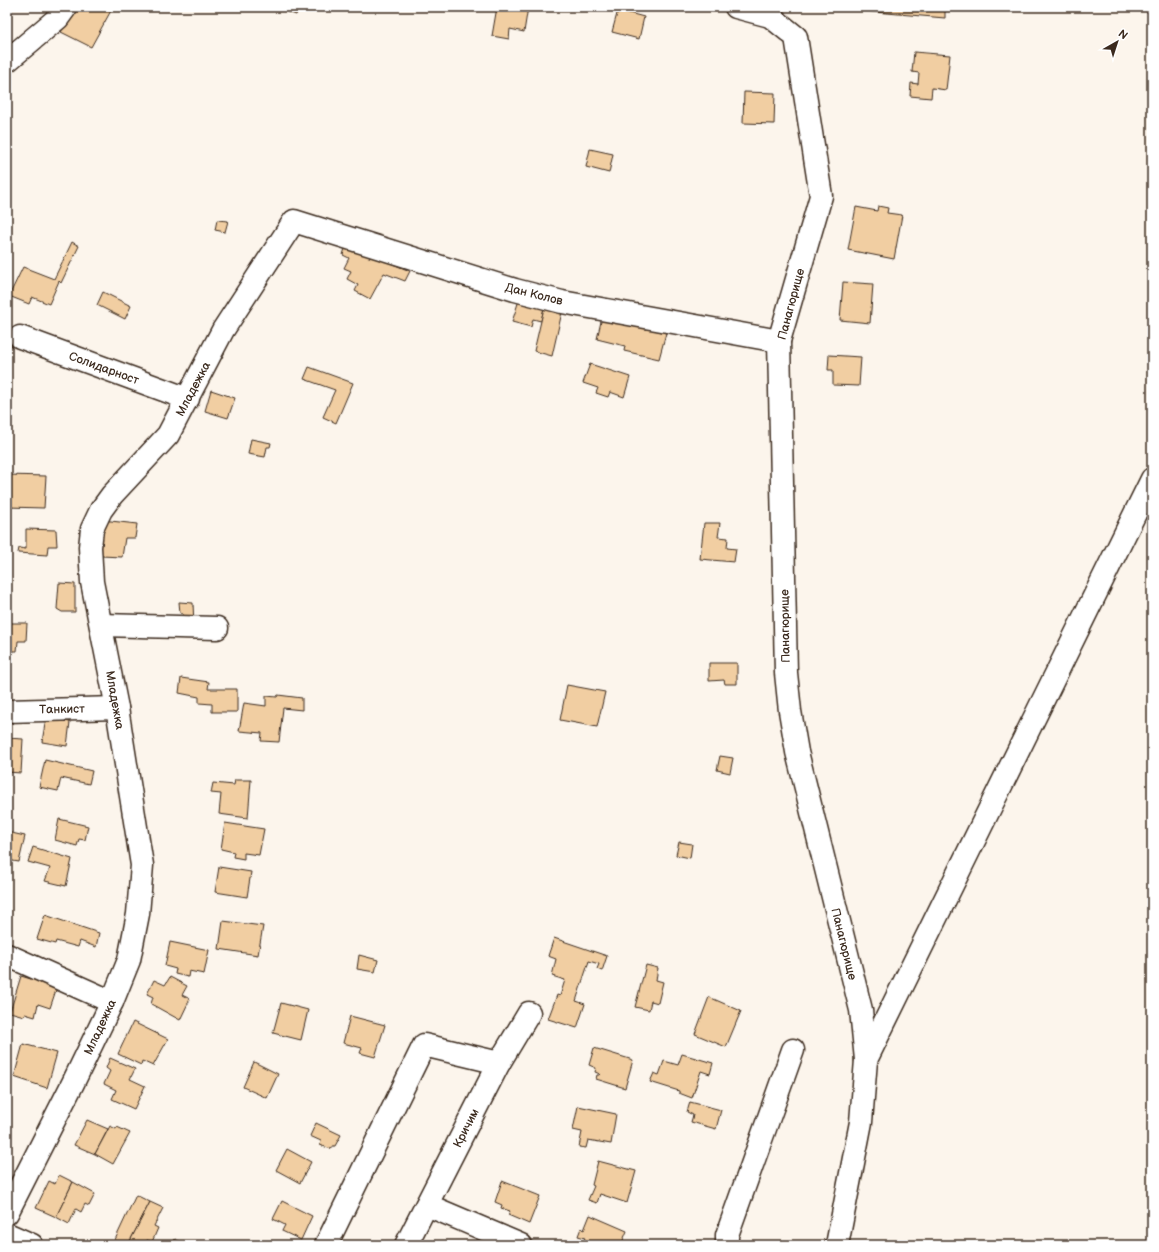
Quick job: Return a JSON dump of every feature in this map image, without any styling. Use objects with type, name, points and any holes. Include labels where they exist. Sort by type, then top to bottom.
[{"type":"street","points":[[7,61],[58,18],[66,7]]},
{"type":"street","name":"Панагюрище","points":[[738,7],[770,16],[796,37],[821,196],[779,341],[784,631],[790,711],[806,793],[861,1010],[866,1060],[861,1122],[837,1245]]},
{"type":"street","name":"Дан Колов","points":[[294,221],[515,290],[562,302],[779,341]]},
{"type":"street","name":"Младежка","points":[[7,1213],[112,1002],[129,960],[138,914],[142,865],[117,708],[92,582],[90,547],[92,529],[100,510],[112,495],[168,435],[223,330],[294,221]]},
{"type":"street","name":"Солидарност","points":[[20,337],[188,399]]},
{"type":"street","points":[[866,1060],[1152,479]]},
{"type":"street","points":[[101,625],[217,628]]},
{"type":"street","name":"Танкист","points":[[7,711],[117,708]]},
{"type":"street","points":[[7,955],[112,1002]]},
{"type":"street","name":"Кричим","points":[[406,1245],[499,1063],[528,1013]]},
{"type":"street","points":[[326,1245],[424,1045],[499,1063]]},
{"type":"street","points":[[727,1245],[727,1235],[732,1220],[793,1050]]},
{"type":"street","points":[[427,1205],[522,1245]]},
{"type":"street","points":[[7,1234],[32,1245]]},
{"type":"building","points":[[76,7],[113,7],[91,47],[61,32]]},
{"type":"building","points":[[275,7],[299,7],[296,15]]},
{"type":"building","points":[[497,7],[528,7],[524,32],[510,29],[509,39],[492,36]]},
{"type":"building","points":[[864,7],[945,7],[945,18],[863,11]]},
{"type":"building","points":[[618,10],[644,17],[639,39],[612,32]]},
{"type":"building","points":[[914,52],[950,55],[946,90],[932,88],[931,98],[910,96],[911,83],[918,84],[919,73],[912,72]]},
{"type":"building","points":[[744,92],[775,93],[774,124],[743,123]]},
{"type":"building","points":[[590,149],[613,154],[609,173],[586,167]]},
{"type":"building","points":[[878,206],[888,208],[887,213],[902,215],[894,259],[848,250],[856,207],[877,211]]},
{"type":"building","points":[[217,220],[228,221],[225,232],[215,230]]},
{"type":"building","points":[[72,242],[79,246],[61,283],[59,281],[49,304],[32,297],[29,304],[9,296],[23,267],[54,279]]},
{"type":"building","points":[[346,245],[410,271],[405,281],[384,273],[370,299],[355,291],[358,285],[347,279],[351,271],[344,268],[349,258],[343,255]]},
{"type":"building","points":[[843,282],[873,284],[870,323],[840,320]]},
{"type":"building","points":[[103,292],[131,306],[125,319],[97,305]]},
{"type":"building","points":[[519,300],[544,308],[541,321],[533,319],[531,327],[512,322]]},
{"type":"building","points":[[544,308],[562,312],[552,356],[534,351]]},
{"type":"building","points":[[602,317],[666,333],[659,359],[624,351],[625,346],[597,339]]},
{"type":"building","points":[[829,355],[861,357],[859,386],[833,385],[833,370],[828,370]]},
{"type":"building","points":[[590,364],[630,377],[624,397],[610,392],[608,397],[596,393],[598,388],[583,383]]},
{"type":"building","points":[[309,367],[353,383],[336,423],[323,417],[335,390],[304,379]]},
{"type":"building","points":[[211,390],[235,398],[228,418],[205,411]]},
{"type":"building","points":[[251,439],[271,443],[270,447],[267,447],[265,457],[248,454]]},
{"type":"building","points":[[7,475],[46,476],[44,508],[7,507]]},
{"type":"building","points":[[102,520],[137,524],[135,538],[125,538],[122,557],[101,556],[100,547]]},
{"type":"building","points":[[704,523],[720,523],[718,537],[728,538],[727,548],[736,549],[734,562],[700,559]]},
{"type":"building","points":[[26,529],[56,530],[57,546],[48,546],[47,555],[18,553],[19,548],[26,549]]},
{"type":"building","points":[[59,583],[75,584],[75,612],[62,612],[57,609]]},
{"type":"building","points":[[179,602],[193,603],[194,626],[183,625],[183,614],[180,613]]},
{"type":"building","points":[[7,623],[27,623],[26,641],[18,641],[17,651],[7,651]]},
{"type":"building","points":[[709,663],[737,663],[737,684],[725,684],[724,680],[709,681]]},
{"type":"building","points":[[181,678],[209,682],[208,689],[237,689],[237,712],[212,712],[212,704],[199,703],[199,697],[179,693]]},
{"type":"building","points":[[567,685],[605,692],[597,727],[560,720]]},
{"type":"building","points":[[278,695],[302,698],[302,710],[283,708],[279,742],[261,741],[262,733],[239,731],[244,703],[266,706],[266,696],[277,697]]},
{"type":"building","points":[[46,718],[62,718],[64,721],[70,722],[67,746],[42,742]]},
{"type":"building","points":[[7,738],[23,739],[21,773],[7,772]]},
{"type":"building","points":[[720,756],[733,758],[730,773],[717,770]]},
{"type":"building","points":[[45,760],[92,771],[89,784],[61,778],[58,791],[39,787]]},
{"type":"building","points":[[235,780],[251,780],[248,818],[219,814],[221,794],[211,793],[213,783],[234,785]]},
{"type":"building","points":[[59,819],[88,826],[85,840],[79,839],[77,846],[55,840]]},
{"type":"building","points":[[225,823],[264,829],[259,855],[244,853],[244,859],[233,857],[234,852],[221,849]]},
{"type":"building","points":[[7,832],[25,836],[19,862],[7,860]]},
{"type":"building","points":[[679,842],[692,844],[690,858],[676,855]]},
{"type":"building","points":[[33,847],[72,859],[66,886],[45,881],[50,868],[28,862]]},
{"type":"building","points":[[219,867],[251,872],[247,897],[215,892]]},
{"type":"building","points":[[45,915],[99,933],[96,947],[80,941],[78,947],[56,941],[55,944],[37,939]]},
{"type":"building","points":[[223,921],[263,926],[258,955],[219,949]]},
{"type":"building","points":[[554,938],[607,956],[602,971],[597,969],[599,964],[589,961],[576,1001],[585,1004],[577,1028],[548,1019],[557,995],[560,996],[565,980],[552,976],[556,959],[548,956]]},
{"type":"building","points":[[170,942],[209,950],[204,974],[189,971],[188,977],[175,974],[176,969],[165,966]]},
{"type":"building","points":[[359,955],[378,960],[375,972],[357,969]]},
{"type":"building","points":[[646,965],[658,968],[656,980],[663,982],[658,1003],[651,1001],[649,1010],[635,1007]]},
{"type":"building","points":[[21,976],[57,987],[50,1008],[38,1004],[35,1017],[10,1012]]},
{"type":"building","points":[[170,977],[187,986],[182,995],[190,999],[180,1020],[151,1004],[153,997],[147,994],[154,980],[165,985]]},
{"type":"building","points":[[709,997],[741,1011],[726,1047],[695,1034]]},
{"type":"building","points":[[281,1003],[308,1010],[301,1040],[273,1033]]},
{"type":"building","points":[[350,1016],[385,1025],[375,1057],[360,1053],[362,1048],[343,1043]]},
{"type":"building","points":[[133,1022],[168,1039],[153,1066],[142,1061],[141,1065],[118,1054]]},
{"type":"building","points":[[23,1044],[57,1053],[47,1088],[14,1077]]},
{"type":"building","points":[[594,1048],[633,1060],[625,1088],[596,1079],[597,1075],[600,1074],[595,1072],[596,1068],[589,1065]]},
{"type":"building","points":[[682,1054],[713,1063],[710,1074],[701,1071],[692,1098],[679,1093],[679,1091],[650,1082],[654,1073],[659,1075],[664,1061],[678,1065]]},
{"type":"building","points":[[110,1058],[135,1069],[130,1079],[145,1086],[134,1109],[112,1099],[116,1090],[104,1084],[110,1071],[106,1068]]},
{"type":"building","points":[[254,1062],[278,1074],[267,1098],[243,1087]]},
{"type":"building","points":[[690,1102],[721,1110],[716,1129],[691,1122],[693,1115],[687,1112]]},
{"type":"building","points":[[578,1106],[616,1114],[611,1144],[588,1140],[586,1148],[579,1147],[582,1132],[573,1130]]},
{"type":"building","points":[[87,1120],[108,1129],[95,1154],[74,1145]]},
{"type":"building","points":[[316,1123],[341,1135],[335,1146],[331,1149],[320,1145],[321,1141],[310,1136]]},
{"type":"building","points":[[110,1126],[116,1129],[117,1127],[130,1133],[113,1164],[95,1154]]},
{"type":"building","points":[[287,1149],[311,1162],[300,1183],[276,1170]]},
{"type":"building","points":[[598,1161],[636,1171],[627,1203],[600,1194],[597,1203],[588,1200],[594,1186],[592,1185]]},
{"type":"building","points":[[59,1175],[73,1182],[56,1217],[36,1208],[49,1181],[55,1184]]},
{"type":"building","points":[[502,1181],[540,1196],[529,1224],[508,1215],[510,1211],[501,1208],[502,1205],[495,1202]]},
{"type":"building","points":[[73,1182],[95,1194],[89,1206],[85,1204],[81,1212],[76,1209],[69,1224],[56,1217]]},
{"type":"building","points":[[136,1195],[150,1202],[128,1245],[114,1245],[113,1244]]},
{"type":"building","points":[[282,1201],[312,1216],[301,1240],[282,1231],[285,1225],[273,1219]]},
{"type":"building","points":[[150,1202],[163,1208],[154,1226],[158,1228],[152,1242],[147,1240],[144,1245],[128,1245]]},
{"type":"building","points":[[590,1215],[627,1231],[621,1245],[610,1242],[608,1245],[590,1245],[583,1242],[585,1238],[578,1236],[581,1228],[584,1230]]},
{"type":"building","points":[[175,1239],[186,1245],[172,1245]]}]
